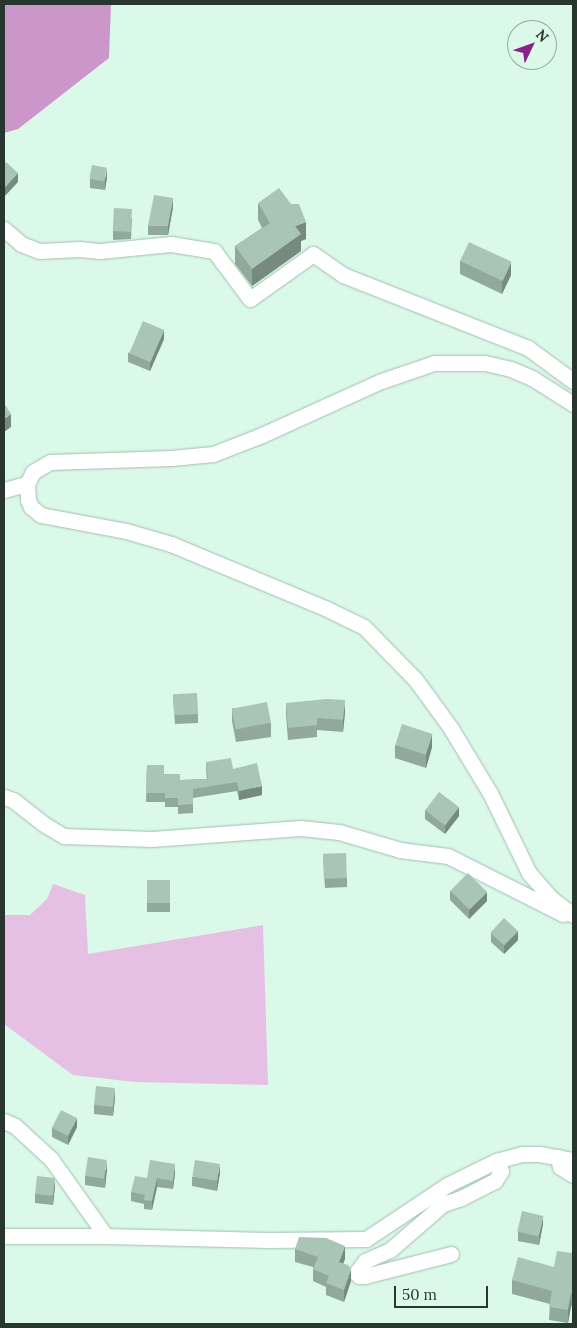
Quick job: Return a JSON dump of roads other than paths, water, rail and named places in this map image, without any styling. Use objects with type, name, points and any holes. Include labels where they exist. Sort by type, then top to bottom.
[{"type":"street","points":[[4,230],[21,244],[39,251],[80,249],[100,251],[171,244],[214,251],[250,299],[313,254],[343,275],[528,348],[573,381]]},
{"type":"street","points":[[573,404],[532,378],[511,369],[484,363],[434,363],[381,381],[262,435],[213,454],[171,458],[50,462],[32,472],[27,484],[28,500],[31,506],[41,515],[126,531],[163,542],[325,608],[364,627],[415,679],[450,726],[481,777],[529,873],[552,899],[573,917]]},
{"type":"street","points":[[4,490],[27,484]]},
{"type":"street","points":[[4,797],[13,800],[42,823],[64,836],[152,839],[301,828],[339,832],[400,850],[448,856],[573,917]]},
{"type":"street","points":[[4,1121],[15,1126],[52,1159],[106,1236]]},
{"type":"street","points":[[4,1236],[106,1236],[268,1240],[366,1239],[447,1185],[496,1161],[522,1154],[539,1154],[573,1160]]},
{"type":"street","points":[[558,1157],[560,1167],[573,1175]]},
{"type":"street","points":[[452,1254],[365,1276],[359,1276],[356,1273],[365,1261],[390,1250],[443,1204],[461,1198],[495,1181],[501,1171],[496,1161]]}]
